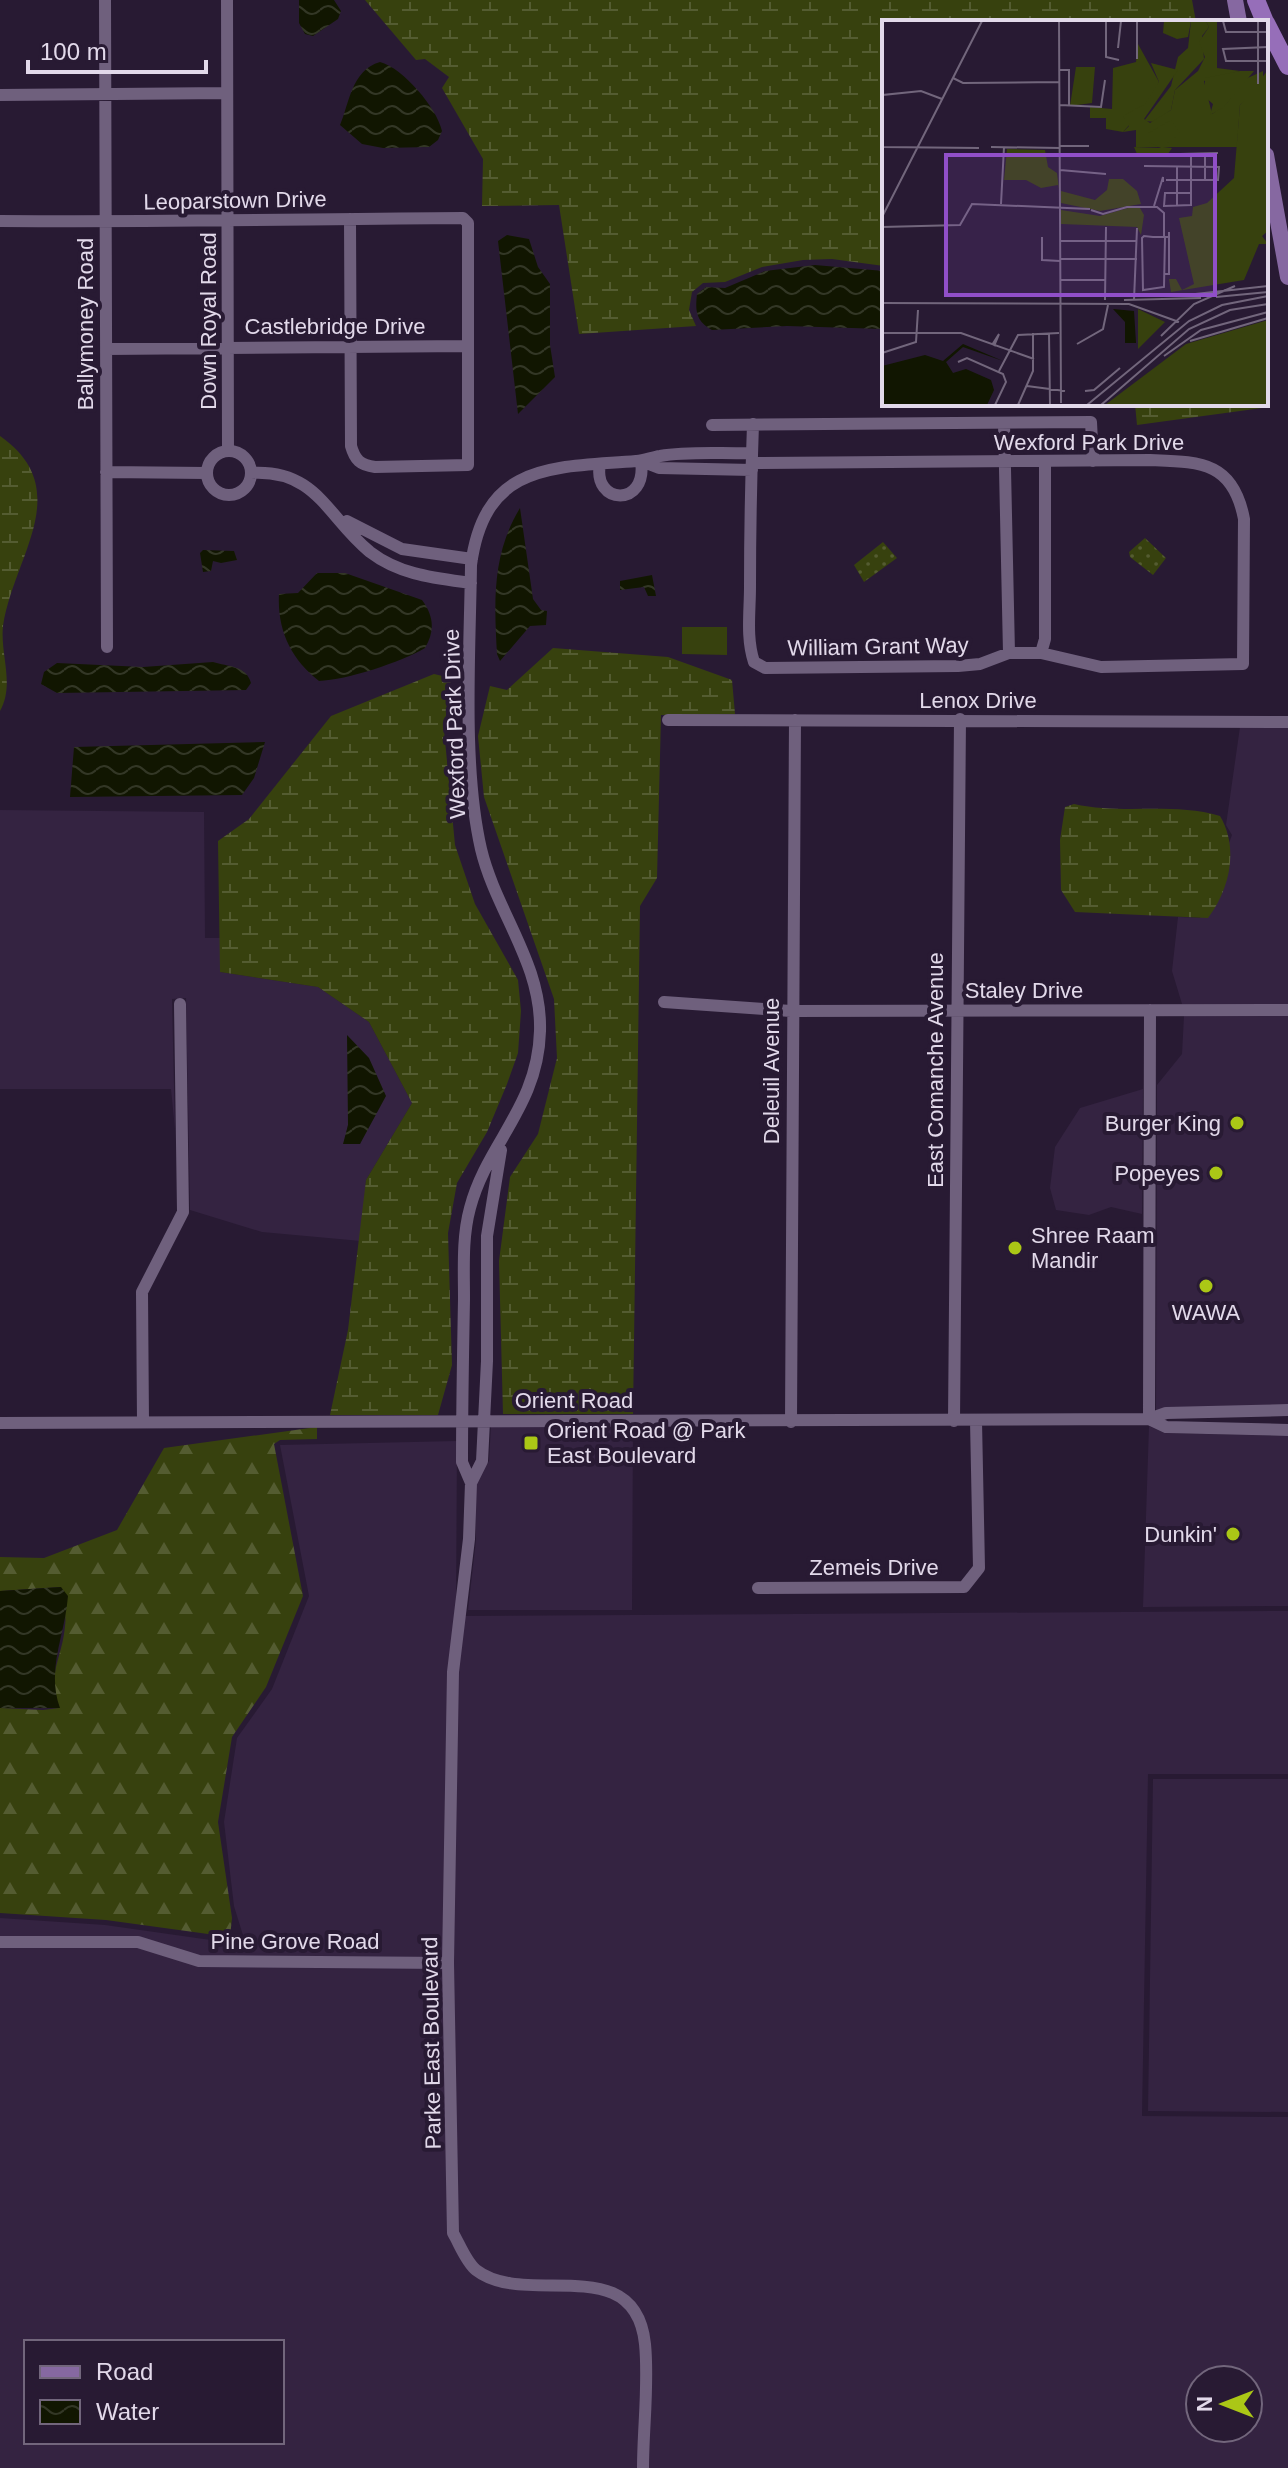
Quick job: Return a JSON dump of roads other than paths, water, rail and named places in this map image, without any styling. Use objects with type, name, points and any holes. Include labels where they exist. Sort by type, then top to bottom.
[{"type":"highway","points":[[1256,0],[1265,20]]},
{"type":"highway","points":[[1268,27],[1288,66]]},
{"type":"main road","points":[[1235,0],[1239,20]]},
{"type":"main road","points":[[1268,166],[1288,277]]},
{"type":"street","name":"Ballymoney Road","points":[[105,0],[107,647]]},
{"type":"street","name":"Down Royal Road","points":[[227,0],[228,450]]},
{"type":"street","points":[[0,95],[227,93]]},
{"type":"street","name":"Leoparstown Drive","points":[[0,221],[463,218],[468,223],[468,346]]},
{"type":"street","points":[[350,219],[351,446],[355,458],[362,465],[468,465],[468,346]]},
{"type":"street","name":"Castlebridge Drive","points":[[106,349],[468,346]]},
{"type":"street","points":[[712,425],[1091,422],[1093,461]]},
{"type":"street","points":[[1004,423],[1009,653]]},
{"type":"street","name":"William Grant Way","points":[[753,424],[749,648],[754,662],[765,668],[958,666],[980,664],[1009,653],[1041,653],[1101,667],[1240,667]]},
{"type":"street","points":[[228,450],[244,457],[251,473],[244,488],[229,495],[213,489],[206,473],[213,457],[228,450]]},
{"type":"street","points":[[600,464],[598,475],[602,486],[610,494],[622,496],[633,492],[640,484],[641,461]]},
{"type":"street","name":"Wexford Park Drive","points":[[462,1420],[468,1212],[478,1183],[527,1096],[538,1058],[540,1030],[535,978],[495,888],[482,850],[474,809],[472,559],[476,533],[490,509],[512,486],[538,471],[641,461],[659,468],[752,462],[1196,462],[1217,470],[1240,497],[1244,519],[1245,652],[1240,667]]},
{"type":"street","points":[[1041,653],[1045,639],[1045,462]]},
{"type":"street","points":[[106,472],[206,473]]},
{"type":"street","points":[[251,473],[269,472],[299,481],[339,516],[369,551],[401,570],[471,583]]},
{"type":"street","points":[[339,516],[402,549],[472,559]]},
{"type":"street","name":"East Comanche Avenue","points":[[954,1421],[955,1011],[960,719]]},
{"type":"street","name":"Lenox Drive","points":[[668,720],[1287,722]]},
{"type":"street","name":"Deleuil Avenue","points":[[791,1422],[795,720]]},
{"type":"street","name":"Staley Drive","points":[[664,1002],[791,1011],[1288,1010]]},
{"type":"street","points":[[143,1422],[142,1292],[183,1212],[180,1004]]},
{"type":"street","points":[[1149,1419],[1150,1010]]},
{"type":"street","name":"Wexford Park Drive","points":[[485,1420],[487,1236],[502,1144]]},
{"type":"street","name":"Orient Road","points":[[0,1423],[976,1421],[1149,1419],[1166,1413],[1288,1410]]},
{"type":"street","name":"Orient Road","points":[[1149,1419],[1166,1427],[1288,1430]]},
{"type":"street","name":"Parke East Boulevard","points":[[462,1420],[462,1462],[471,1483]]},
{"type":"street","name":"Parke East Boulevard","points":[[485,1420],[482,1461],[471,1483],[469,1539],[453,1672],[448,1963],[453,2233],[475,2269],[508,2283],[602,2288],[632,2307],[645,2342],[643,2468]]},
{"type":"street","name":"Zemeis Drive","points":[[758,1588],[964,1587],[979,1568],[976,1421]]},
{"type":"street","name":"Pine Grove Road","points":[[0,1942],[138,1942],[199,1961],[448,1963]]},
{"type":"water","points":[[299,0],[334,0],[341,11],[338,19],[313,36],[305,34],[299,23]]},
{"type":"water","points":[[380,62],[408,80],[433,111],[442,131],[438,140],[429,147],[383,148],[362,144],[340,125],[357,80],[370,66]]},
{"type":"water","points":[[507,235],[529,239],[538,267],[550,284],[550,345],[555,377],[518,414],[498,241]]},
{"type":"water","points":[[815,265],[882,271],[882,329],[787,326],[712,330],[703,323],[696,306],[697,294],[706,287],[725,288],[765,271]]},
{"type":"water","points":[[520,508],[533,599],[541,610],[547,611],[546,625],[530,626],[500,661],[496,634],[497,578],[504,543]]},
{"type":"water","points":[[203,550],[234,551],[237,560],[213,561],[211,571],[203,572],[200,553]]},
{"type":"water","points":[[317,573],[345,573],[422,600],[432,624],[425,648],[374,669],[319,681],[301,663],[288,643],[279,607],[279,594],[298,593]]},
{"type":"water","points":[[652,575],[656,596],[648,596],[644,587],[620,590],[620,581]]},
{"type":"water","points":[[213,662],[241,670],[251,683],[246,690],[57,693],[41,684],[44,672],[57,663],[143,667]]},
{"type":"water","points":[[265,742],[254,778],[242,795],[70,797],[74,747]]},
{"type":"water","points":[[347,1035],[369,1058],[386,1096],[360,1144],[343,1144],[348,1125]]},
{"type":"water","points":[[61,1587],[68,1596],[55,1680],[60,1708],[0,1708],[0,1591]]},
{"type":"place","name":"Burger King","points":[[1237,1123]]},
{"type":"place","name":"Popeyes","points":[[1216,1173]]},
{"type":"place","name":"Shree Raam Mandir","points":[[1015,1248]]},
{"type":"place","name":"WAWA","points":[[1206,1286]]},
{"type":"place","name":"Orient Road @ Park East Boulevard","points":[[531,1443]]},
{"type":"place","name":"Dunkin'","points":[[1233,1534]]}]
